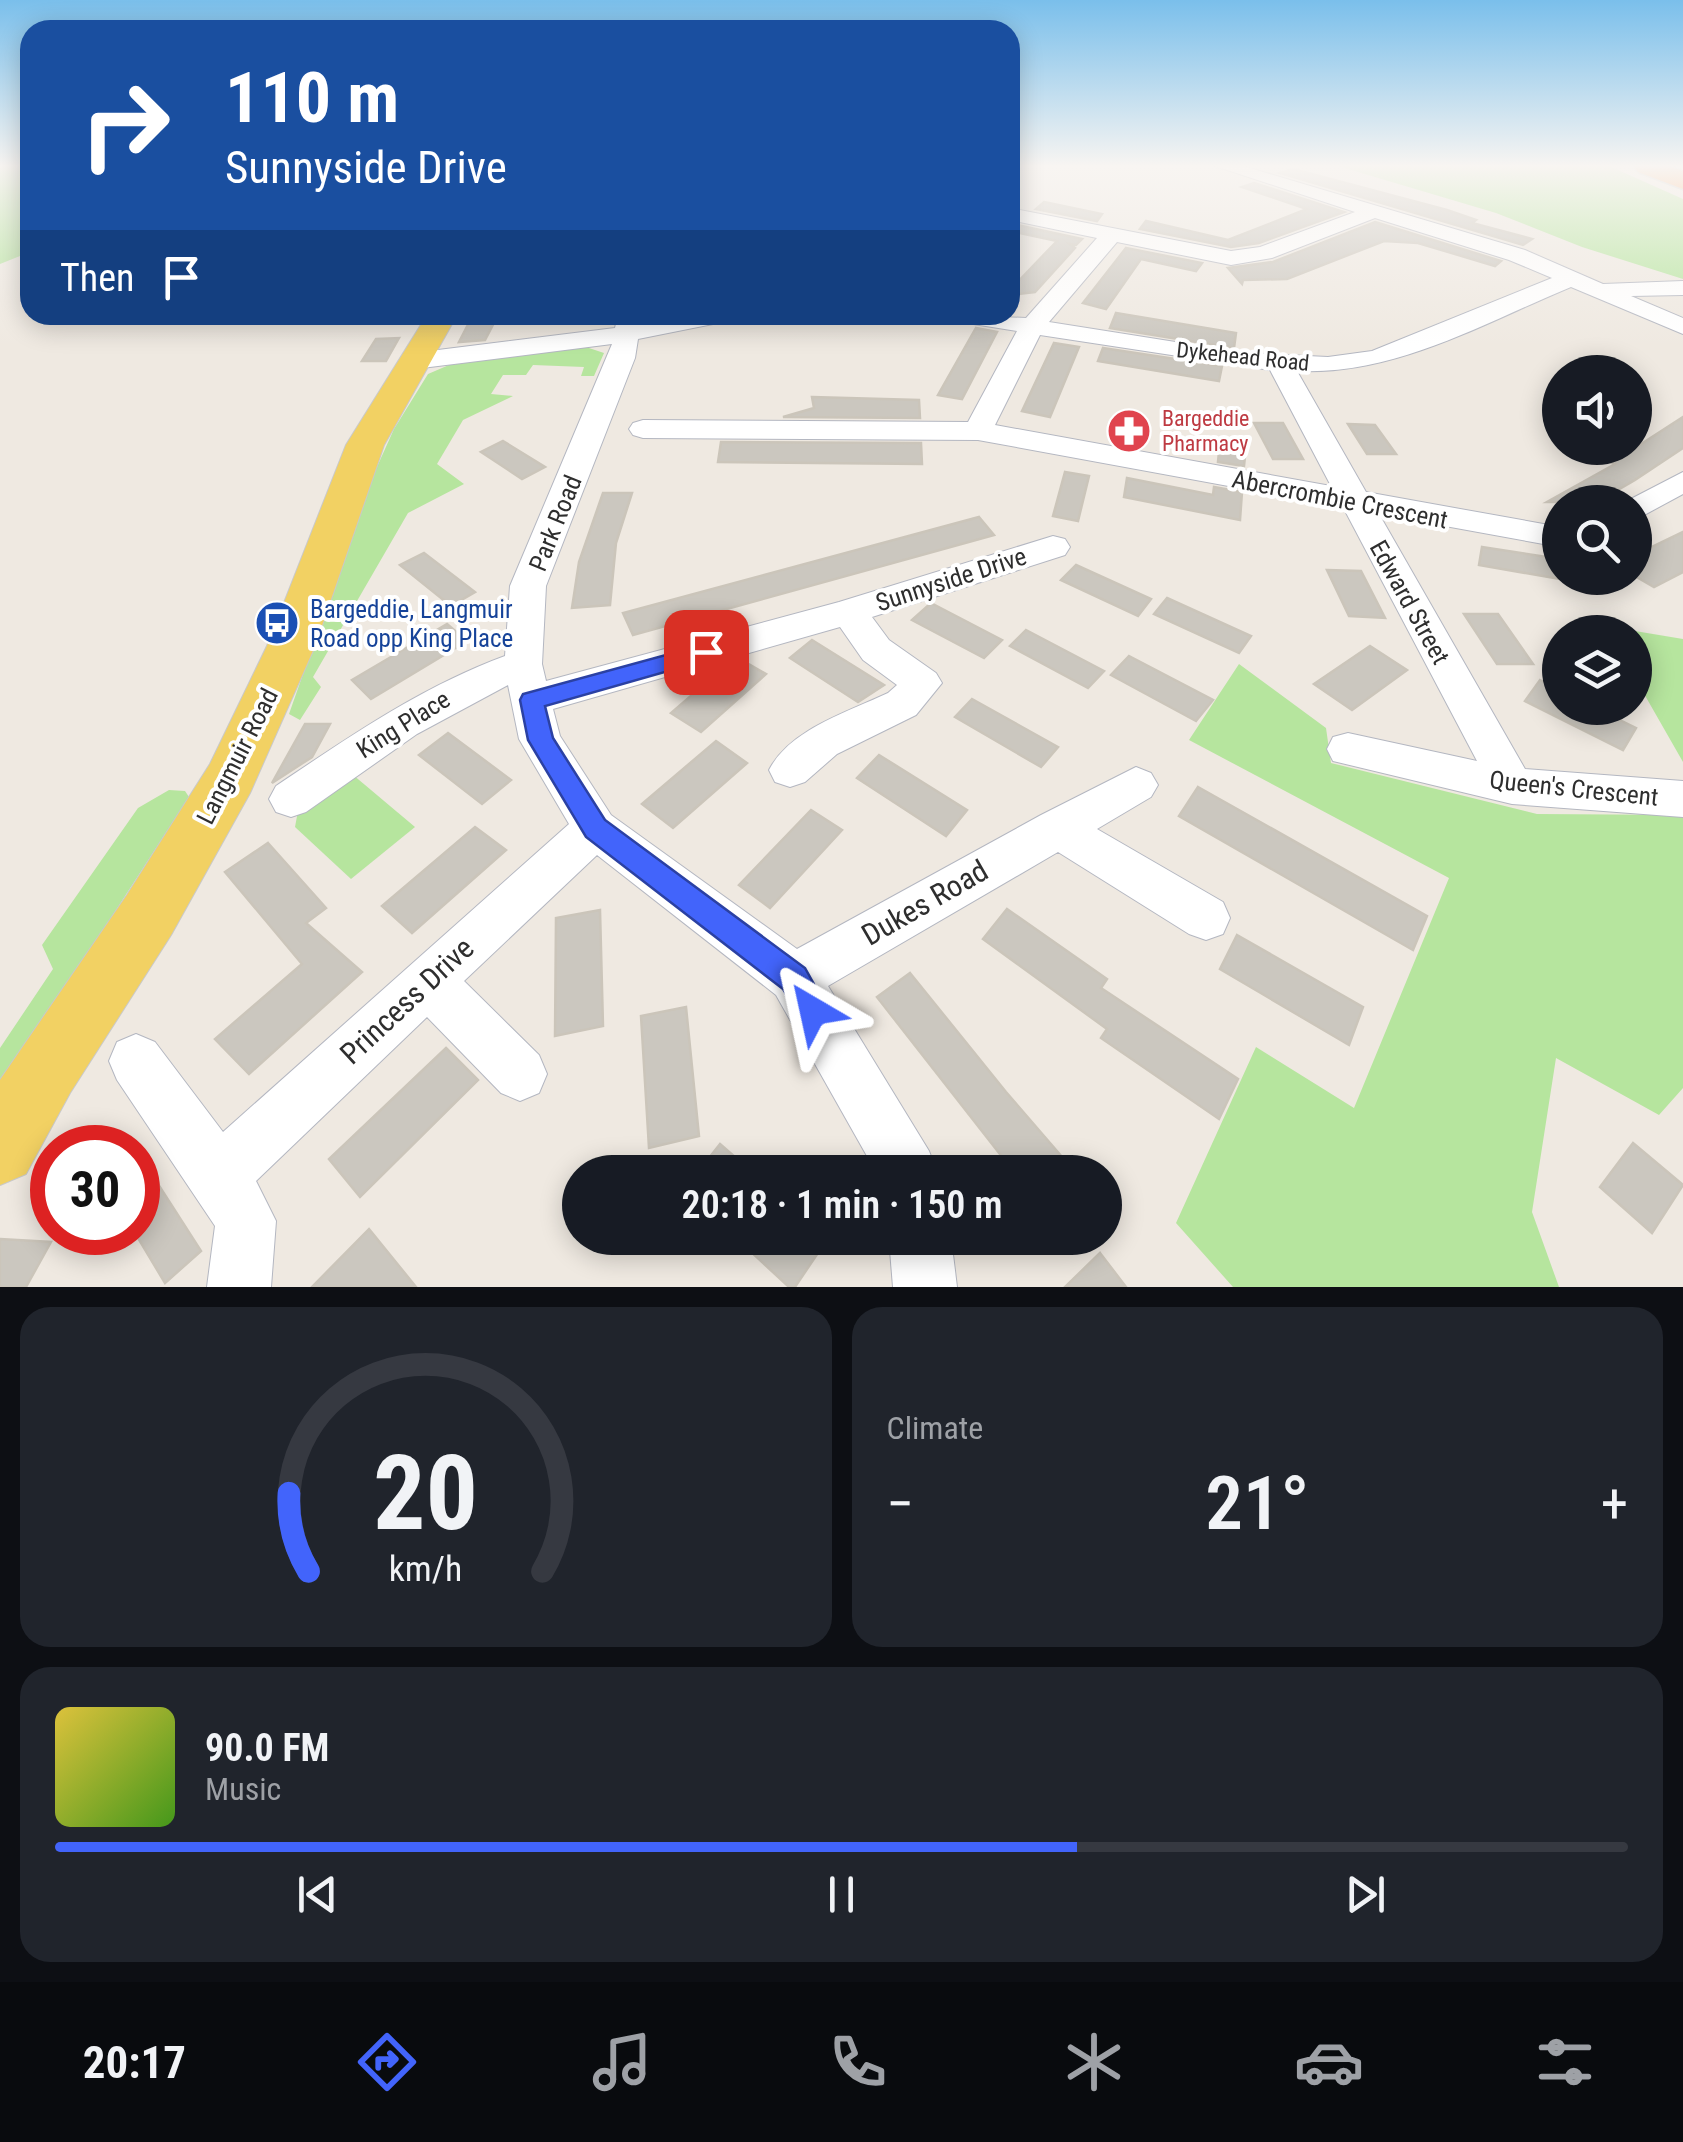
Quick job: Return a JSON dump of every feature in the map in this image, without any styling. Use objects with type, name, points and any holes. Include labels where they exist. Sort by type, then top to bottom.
[{"type":"main road","name":"Langmuir Road","points":[[0,1148],[231,778],[291,646],[365,445],[436,325]]},
{"type":"main road","name":"Langmuir Road","points":[[0,1126],[46,1069]]},
{"type":"street","points":[[1068,226],[1213,256],[1251,257],[1335,226]]},
{"type":"street","points":[[1417,226],[1518,255],[1683,326]]},
{"type":"street","points":[[978,431],[1032,326],[1111,235]]},
{"type":"street","name":"Dykehead Road","points":[[1020,324],[1280,364],[1328,365],[1377,358],[1572,278]]},
{"type":"street","points":[[1596,290],[1683,288]]},
{"type":"street","points":[[511,351],[519,325]]},
{"type":"street","points":[[414,362],[511,351],[625,325]]},
{"type":"street","name":"Park Road","points":[[629,325],[528,586],[528,682],[540,740],[595,828],[794,978],[898,1155]]},
{"type":"street","name":"Edward Street","points":[[1280,364],[1512,786]]},
{"type":"street","name":"Abercrombie Crescent","points":[[643,429],[978,431],[1542,534]]},
{"type":"street","points":[[1652,500],[1683,481]]},
{"type":"street","name":"Sunnyside Drive","points":[[528,682],[848,612],[1053,547]]},
{"type":"street","name":"Sunnyside Drive","points":[[790,770],[822,743],[902,704],[922,683],[876,650],[848,612]]},
{"type":"street","name":"King Place","points":[[290,799],[423,708],[475,681],[528,682]]},
{"type":"street","name":"Queen's Crescent","points":[[1348,749],[1512,786],[1683,799]]},
{"type":"street","name":"Dukes Road","points":[[794,978],[1136,785]]},
{"type":"street","name":"Princess Drive","points":[[219,1175],[595,828]]},
{"type":"street","points":[[1057,828],[1206,918]]},
{"type":"street","points":[[428,981],[520,1074]]},
{"type":"street","points":[[136,1061],[219,1175],[246,1221],[239,1287]]},
{"type":"street","points":[[922,1255],[925,1287]]},
{"type":"green space","points":[[0,226],[20,226],[20,256],[0,264]]},
{"type":"green space","points":[[1529,226],[1683,226],[1683,279]]},
{"type":"green space","points":[[586,347],[604,353],[594,376],[581,376],[584,367],[533,365],[526,375],[503,375],[491,394],[513,396],[463,420],[437,464],[464,484],[408,513],[313,677],[321,687],[300,720],[289,714],[372,478],[394,429],[428,374],[449,365]]},
{"type":"green space","points":[[1652,634],[1683,639],[1683,762],[1652,708]]},
{"type":"green space","points":[[1239,664],[1326,728],[1331,763],[1537,814],[1683,815],[1683,1088],[1659,1115],[1556,1058],[1532,1212],[1559,1287],[1233,1287],[1176,1223],[1256,1047],[1354,1108],[1449,878],[1189,740]]},
{"type":"green space","points":[[346,769],[415,827],[351,879],[295,827],[299,806]]},
{"type":"green space","points":[[169,790],[185,791],[189,797],[43,1023],[0,1081],[0,1048],[53,969],[42,945],[138,808]]},
{"type":"building","points":[[1020,226],[1082,239],[1076,245],[1070,244],[1075,248],[1035,292],[1020,294],[1020,280],[1057,241],[1020,233]]},
{"type":"building","points":[[1168,226],[1228,240],[1264,226],[1305,226],[1259,243],[1231,247],[1140,229]]},
{"type":"building","points":[[1365,226],[1388,226],[1501,261],[1495,266],[1418,243],[1384,241],[1287,279],[1243,280],[1242,284],[1228,268],[1273,262]]},
{"type":"building","points":[[1459,226],[1483,226],[1532,239],[1523,245]]},
{"type":"building","points":[[1126,248],[1202,263],[1196,271],[1141,259],[1106,309],[1083,303]]},
{"type":"building","points":[[1116,313],[1236,333],[1234,348],[1110,328]]},
{"type":"building","points":[[468,325],[493,325],[485,340],[459,342]]},
{"type":"building","points":[[976,328],[997,332],[962,399],[938,395]]},
{"type":"building","points":[[399,338],[386,361],[362,361],[376,339]]},
{"type":"building","points":[[1054,343],[1079,347],[1050,417],[1022,411]]},
{"type":"building","points":[[1103,348],[1222,366],[1219,381],[1098,361]]},
{"type":"building","points":[[812,397],[919,400],[920,418],[783,417],[814,408]]},
{"type":"building","points":[[1683,417],[1683,448],[1635,480],[1626,485],[1577,485],[1613,465],[1652,465],[1652,437]]},
{"type":"building","points":[[1254,423],[1283,423],[1303,459],[1273,459]]},
{"type":"building","points":[[1348,424],[1375,425],[1396,454],[1367,454]]},
{"type":"building","points":[[503,441],[545,467],[522,479],[481,452]]},
{"type":"building","points":[[721,442],[921,443],[922,464],[718,462]]},
{"type":"building","points":[[1220,442],[1246,447],[1244,466],[1218,462]]},
{"type":"building","points":[[1065,472],[1089,476],[1078,521],[1053,516]]},
{"type":"building","points":[[1127,478],[1213,495],[1214,487],[1242,492],[1240,520],[1124,497]]},
{"type":"building","points":[[603,493],[632,493],[616,543],[610,605],[572,608],[579,562]]},
{"type":"building","points":[[979,517],[994,535],[633,635],[623,613]]},
{"type":"building","points":[[1683,532],[1683,572],[1654,587],[1652,586],[1652,547]]},
{"type":"building","points":[[1482,547],[1542,556],[1542,576],[1479,565]]},
{"type":"building","points":[[424,553],[475,592],[451,606],[400,565]]},
{"type":"building","points":[[1076,565],[1151,599],[1138,616],[1061,580]]},
{"type":"building","points":[[1327,570],[1361,571],[1385,618],[1349,616]]},
{"type":"building","points":[[1167,598],[1251,636],[1239,653],[1154,614]]},
{"type":"building","points":[[931,603],[1002,640],[984,658],[912,620]]},
{"type":"building","points":[[1464,614],[1498,614],[1533,664],[1497,664]]},
{"type":"building","points":[[447,624],[467,641],[371,699],[352,680]]},
{"type":"building","points":[[1026,630],[1104,671],[1088,688],[1010,646]]},
{"type":"building","points":[[812,640],[884,685],[858,702],[790,658]]},
{"type":"building","points":[[1370,646],[1407,670],[1352,710],[1314,684]]},
{"type":"building","points":[[1129,656],[1213,700],[1196,721],[1111,675]]},
{"type":"building","points":[[740,659],[766,674],[701,732],[671,713],[730,662]]},
{"type":"building","points":[[1540,680],[1542,681],[1542,710],[1525,701]]},
{"type":"building","points":[[972,699],[1058,747],[1041,767],[955,717]]},
{"type":"building","points":[[305,724],[330,724],[312,757],[272,783]]},
{"type":"building","points":[[1573,725],[1636,728],[1623,750]]},
{"type":"building","points":[[448,733],[511,780],[482,804],[419,755]]},
{"type":"building","points":[[716,741],[747,763],[673,828],[642,804]]},
{"type":"building","points":[[879,755],[967,810],[946,836],[857,778]]},
{"type":"building","points":[[1198,787],[1427,916],[1413,950],[1179,816]]},
{"type":"building","points":[[811,810],[842,830],[770,908],[739,885]]},
{"type":"building","points":[[475,827],[506,850],[412,933],[382,906]]},
{"type":"building","points":[[268,843],[326,908],[306,923],[362,972],[249,1074],[215,1039],[302,964],[225,872]]},
{"type":"building","points":[[1007,909],[1107,979],[1101,988],[1238,1079],[1219,1119],[1101,1038],[1107,1029],[983,939]]},
{"type":"building","points":[[600,910],[603,1026],[555,1036],[556,918]]},
{"type":"building","points":[[1237,935],[1363,1007],[1349,1045],[1220,969]]},
{"type":"building","points":[[910,973],[1060,1155],[1001,1155],[877,997]]},
{"type":"building","points":[[686,1007],[699,1136],[649,1148],[641,1016]]},
{"type":"building","points":[[446,1048],[478,1080],[360,1197],[329,1159]]},
{"type":"building","points":[[1633,1143],[1683,1185],[1652,1233],[1600,1187]]},
{"type":"building","points":[[720,1144],[733,1155],[711,1155]]},
{"type":"building","points":[[160,1187],[201,1251],[165,1283],[148,1255],[160,1255]]},
{"type":"building","points":[[369,1229],[416,1287],[312,1287]]},
{"type":"building","points":[[0,1239],[30,1241],[30,1255],[44,1255],[26,1287],[0,1287]]},
{"type":"building","points":[[754,1255],[817,1255],[795,1287],[789,1287]]},
{"type":"building","points":[[1102,1255],[1126,1287],[1065,1287]]},
{"type":"place","name":"Bargeddie Pharmacy","points":[[1129,431]]},
{"type":"place","name":"Bargeddie, Langmuir Road opp King Place","points":[[277,623]]},
{"type":"route","points":[[706,652],[532,700],[540,740],[595,828],[794,978],[813,1011]]}]
